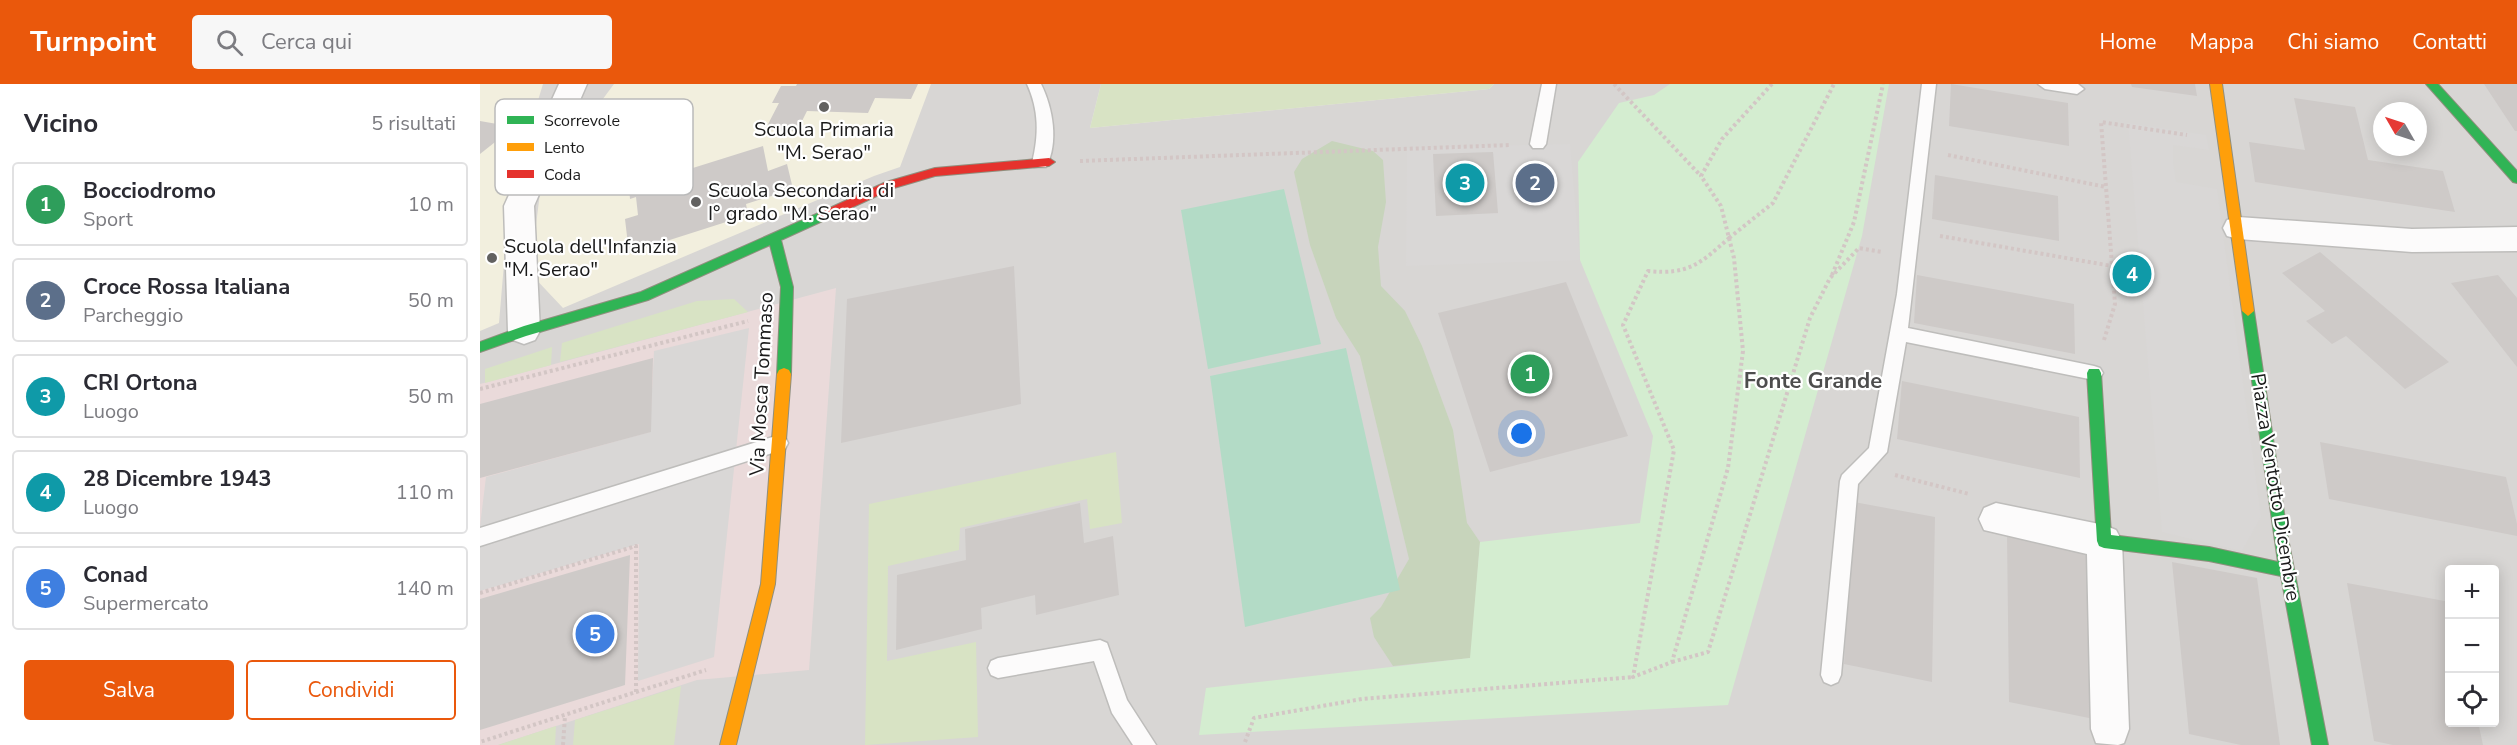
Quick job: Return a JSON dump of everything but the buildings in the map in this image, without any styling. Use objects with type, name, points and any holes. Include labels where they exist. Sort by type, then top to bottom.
[{"type":"street","points":[[566,99],[573,84]]},
{"type":"street","name":"Piazza Ventotto Dicembre","points":[[2216,84],[2280,533],[2320,745]]},
{"type":"street","points":[[2432,84],[2517,179]]},
{"type":"street","points":[[480,347],[524,331],[644,296],[901,181],[935,172],[1044,162]]},
{"type":"street","points":[[524,195],[519,206],[524,331]]},
{"type":"street","points":[[2238,228],[2378,240],[2476,242],[2517,239]]},
{"type":"street","name":"Via Mosca Tommaso","points":[[728,745],[768,584],[779,443],[787,287],[775,239]]},
{"type":"street","points":[[2094,373],[2104,541],[2110,729]]},
{"type":"street","points":[[1996,519],[2104,541],[2209,554],[2288,571]]},
{"type":"lane","points":[[1034,84],[1042,99],[1044,162]]},
{"type":"lane","points":[[1538,144],[1549,84]]},
{"type":"lane","points":[[1831,675],[1849,481],[1878,452],[1909,257],[1929,84]]},
{"type":"lane","points":[[2045,84],[2077,89]]},
{"type":"lane","points":[[1898,333],[2094,373]]},
{"type":"lane","points":[[480,537],[779,443]]},
{"type":"lane","points":[[998,668],[1100,650],[1119,706],[1145,745]]},
{"type":"path","points":[[1614,84],[1701,176],[1721,206],[1734,258],[1743,351],[1728,468],[1672,662]]},
{"type":"path","points":[[1701,176],[1722,139],[1772,84]]},
{"type":"path","points":[[1633,676],[1674,450],[1623,325],[1648,271],[1673,274],[1699,265],[1773,203],[1834,84]]},
{"type":"path","points":[[1245,742],[1254,718],[1352,700],[1633,676],[1708,652],[1810,318],[1854,222],[1883,84]]},
{"type":"path","points":[[2094,373],[2115,304],[2102,122],[2225,140]]},
{"type":"path","points":[[1044,162],[1538,144]]},
{"type":"path","points":[[1922,150],[2106,187]]},
{"type":"path","points":[[1912,231],[2112,266]]},
{"type":"path","points":[[1830,278],[1859,248],[1909,257]]},
{"type":"path","points":[[480,389],[752,320]]},
{"type":"path","points":[[1864,466],[1997,502],[1996,519]]},
{"type":"path","points":[[480,593],[636,546],[636,692]]},
{"type":"path","points":[[480,742],[708,669]]},
{"type":"path","points":[[563,745],[565,715]]},
{"type":"shaded area","points":[[480,84],[1101,84],[1090,128],[1489,89],[1494,84],[2517,84],[2517,745],[480,745]]},
{"type":"shaded area","name":"Scuola dell'Infanzia \"M. Serao\"","points":[[480,84],[543,84],[538,99],[495,99],[495,195],[510,195],[499,323],[480,331]]},
{"type":"shaded area","points":[[614,84],[931,84],[900,167],[563,308],[530,273],[540,195],[693,195],[693,99],[603,99]]},
{"type":"shaded area","points":[[2128,123],[2206,135],[2209,150],[2173,145],[2173,162],[2176,182],[2217,189],[2261,517],[2242,551],[2162,532]]},
{"type":"shaded area","points":[[1570,144],[1580,260],[1406,266],[1407,148]],"holes":[[[1493,152],[1498,213],[1436,216],[1433,155]]]},
{"type":"shaded area","points":[[836,288],[809,670],[697,680],[498,745],[480,745],[480,384]]},
{"type":"shaded area","points":[[749,328],[714,657],[638,681],[639,544],[480,591],[480,526],[486,477],[650,432],[654,351]]},
{"type":"green space","points":[[1101,84],[1494,84],[1489,89],[1090,128]]},
{"type":"green space","points":[[1670,84],[1889,84],[1862,236],[1728,705],[1199,735],[1206,688],[1470,658],[1480,542],[1640,523],[1653,436],[1580,260],[1578,162],[1619,103],[1654,95]]},
{"type":"green space","points":[[1332,141],[1373,151],[1383,160],[1386,202],[1378,247],[1381,286],[1405,311],[1422,346],[1453,430],[1467,523],[1480,542],[1471,658],[1393,666],[1374,637],[1370,618],[1381,607],[1409,559],[1360,356],[1336,318],[1310,245],[1294,172],[1302,159]]},
{"type":"green space","points":[[1284,189],[1321,344],[1208,369],[1181,210]]},
{"type":"green space","points":[[734,299],[748,312],[560,362],[562,343],[697,301]]},
{"type":"green space","points":[[552,347],[551,365],[485,383],[485,369]]},
{"type":"green space","points":[[1346,348],[1400,590],[1245,627],[1210,376]]},
{"type":"green space","points":[[1116,452],[1122,523],[1090,529],[1087,499],[960,528],[959,550],[888,566],[887,661],[976,642],[978,737],[865,745],[869,504]]},
{"type":"green space","points":[[681,686],[674,745],[573,745],[575,720]]},
{"type":"green space","points":[[556,726],[555,745],[498,745]]},
{"type":"traffic: fast","points":[[2432,84],[2517,179]]},
{"type":"traffic: fast","points":[[480,347],[524,331],[644,296],[823,216]]},
{"type":"traffic: fast","points":[[775,239],[787,287],[784,374]]},
{"type":"traffic: fast","points":[[2248,311],[2280,533],[2320,745]]},
{"type":"traffic: fast","points":[[2094,373],[2104,541],[2209,554],[2288,571]]},
{"type":"traffic: slow","points":[[2216,84],[2248,311]]},
{"type":"traffic: slow","points":[[728,745],[768,584],[784,374]]},
{"type":"traffic: jam","points":[[823,216],[890,185],[935,172],[1049,162]]},
{"type":"place","name":"Scuola Primaria \"M. Serao\"","points":[[824,107]]},
{"type":"place","name":"CRI Ortona","points":[[1465,183]]},
{"type":"place","name":"Croce Rossa Italiana","points":[[1535,183]]},
{"type":"place","name":"Scuola Secondaria di I° grado \"M. Serao\"","points":[[696,202]]},
{"type":"place","name":"Scuola dell'Infanzia \"M. Serao\"","points":[[492,258]]},
{"type":"place","name":"28 Dicembre 1943","points":[[2132,274]]},
{"type":"place","name":"Bocciodromo","points":[[1530,374]]},
{"type":"place","name":"Conad","points":[[595,634]]},
{"type":"district","name":"Fonte Grande","points":[[1813,380]]}]
